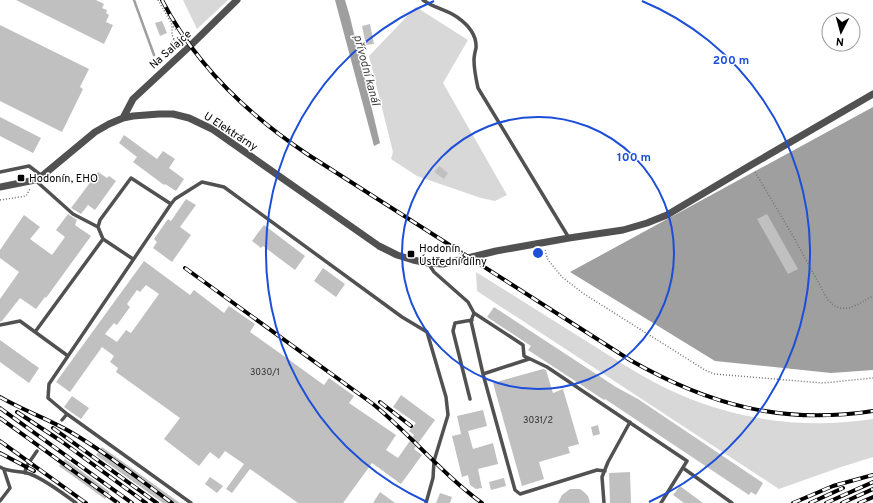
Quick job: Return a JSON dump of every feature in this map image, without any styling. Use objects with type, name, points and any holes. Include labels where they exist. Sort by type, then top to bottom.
[{"type":"street","name":"Na Salajce","points":[[123,118],[133,99],[237,0]]},
{"type":"street","name":"U Elektrárny","points":[[0,187],[35,180],[42,176],[95,132],[123,118],[173,114],[189,118],[212,129],[379,246],[397,255],[428,263],[443,264],[496,251],[623,230],[667,216],[873,94]]},
{"type":"lane","points":[[423,0],[456,16],[474,34],[476,47],[474,68],[478,88],[569,238]]},
{"type":"lane","points":[[0,172],[29,166],[42,176]]},
{"type":"lane","points":[[133,259],[102,239],[98,227],[100,220],[131,178],[171,204]]},
{"type":"lane","points":[[35,180],[73,214],[98,227]]},
{"type":"lane","points":[[191,503],[67,414],[48,398],[49,384],[171,204],[175,199],[202,182],[224,188],[402,317],[427,332],[446,397],[448,414],[434,461],[433,478],[426,503]]},
{"type":"lane","points":[[36,332],[102,239]]},
{"type":"lane","points":[[428,263],[434,272],[468,302],[474,313],[523,345],[524,356],[547,367],[688,461],[661,503]]},
{"type":"lane","points":[[474,313],[472,320],[483,374],[515,490],[520,494],[597,470],[605,472]]},
{"type":"lane","points":[[470,399],[453,330],[455,323],[472,320]]},
{"type":"lane","points":[[0,325],[20,321],[68,356]]},
{"type":"lane","points":[[483,374],[529,358]]},
{"type":"lane","points":[[62,420],[67,414]]},
{"type":"lane","points":[[604,503],[602,477],[608,462],[630,422]]},
{"type":"lane","points":[[25,473],[26,467],[37,452]]},
{"type":"lane","points":[[0,467],[4,470],[30,473],[76,503]]},
{"type":"lane","points":[[683,468],[732,503]]},
{"type":"lane","points":[[0,501],[10,488],[4,470]]},
{"type":"path","points":[[158,0],[176,30]]},
{"type":"path","points":[[173,26],[171,27],[174,39],[183,52]]},
{"type":"path","points":[[171,63],[169,56],[170,45],[174,39]]},
{"type":"path","points":[[751,165],[832,305],[836,308],[843,309],[873,296]]},
{"type":"path","points":[[0,200],[26,196],[35,180]]},
{"type":"path","points":[[543,243],[548,260],[562,277],[584,294],[705,370],[714,374],[823,383],[873,378]]},
{"type":"shaded area","points":[[183,0],[228,0],[197,29]]},
{"type":"shaded area","points":[[335,0],[345,0],[350,17],[380,143],[374,146]]},
{"type":"shaded area","points":[[416,7],[468,40],[443,83],[507,195],[495,201],[481,198],[417,176],[391,159],[393,152],[369,56]]},
{"type":"shaded area","points":[[873,107],[873,370],[831,373],[715,361],[570,272]]},
{"type":"shaded area","points":[[476,272],[626,366],[674,392],[704,404],[751,417],[800,423],[849,422],[873,419],[873,457],[779,489],[477,291]]},
{"type":"building","points":[[16,0],[96,0],[104,4],[102,8],[107,10],[106,13],[109,15],[106,22],[113,25],[104,44]]},
{"type":"building","points":[[162,21],[167,33],[160,36],[155,23]]},
{"type":"building","points":[[370,24],[374,44],[366,45],[362,26]]},
{"type":"building","points":[[0,25],[89,69],[80,87],[83,89],[62,132],[0,101]]},
{"type":"building","points":[[0,117],[41,138],[33,153],[0,136]]},
{"type":"building","points":[[124,135],[157,159],[163,151],[175,159],[169,168],[184,179],[176,191],[165,184],[164,185],[133,162],[137,157],[119,143]]},
{"type":"building","points":[[439,166],[448,173],[444,179],[434,172]]},
{"type":"building","points":[[98,172],[107,178],[109,176],[116,181],[95,210],[88,205],[81,214],[71,208]]},
{"type":"building","points":[[186,199],[196,205],[180,227],[191,235],[172,262],[153,248],[157,242],[154,239],[168,219],[171,221]]},
{"type":"building","points":[[68,214],[77,220],[75,225],[91,236],[46,298],[45,297],[36,309],[20,298],[0,322],[0,299],[19,272],[0,258],[0,250],[24,215],[40,227],[30,239],[52,255],[65,237],[56,230]]},
{"type":"building","points":[[767,214],[798,269],[788,274],[757,219]]},
{"type":"building","points":[[264,225],[305,256],[295,270],[263,246],[261,248],[252,241]]},
{"type":"building","points":[[144,261],[190,295],[194,290],[224,313],[229,306],[255,324],[250,332],[324,385],[329,378],[354,396],[349,403],[396,435],[386,450],[398,458],[414,435],[409,431],[416,423],[393,407],[401,395],[435,420],[414,449],[422,455],[401,484],[372,463],[343,503],[298,503],[250,469],[232,493],[226,489],[244,464],[225,451],[219,459],[210,452],[199,466],[164,439],[180,418],[116,372],[118,368],[110,362],[114,356],[102,347],[70,392],[56,382]],"holes":[[[146,285],[159,294],[131,333],[126,330],[117,342],[105,334],[114,323],[117,325],[130,307],[127,304],[137,290],[140,292]]]},
{"type":"building","points":[[323,268],[345,284],[336,297],[314,281]]},
{"type":"building","points":[[494,307],[616,387],[638,399],[763,483],[756,495],[751,492],[749,495],[605,399],[604,400],[528,350],[531,346],[487,317]]},
{"type":"building","points":[[0,340],[39,368],[29,383],[0,362]]},
{"type":"building","points":[[543,369],[546,370],[553,393],[563,389],[579,444],[568,447],[570,453],[539,462],[544,479],[522,486],[493,383]]},
{"type":"building","points":[[72,396],[89,408],[81,419],[64,407]]},
{"type":"building","points":[[483,410],[487,426],[468,431],[473,449],[493,443],[498,464],[478,469],[482,488],[476,489],[470,485],[468,475],[462,477],[452,436],[461,434],[457,416]]},
{"type":"building","points":[[598,425],[600,434],[593,436],[591,427]]},
{"type":"building","points":[[102,447],[180,503],[163,503],[96,455]]},
{"type":"building","points":[[65,459],[110,492],[105,499],[59,466]]},
{"type":"building","points":[[630,472],[631,503],[610,503],[609,473]]},
{"type":"building","points":[[210,477],[223,486],[217,493],[205,484]]},
{"type":"building","points":[[504,478],[506,486],[491,490],[489,482]]},
{"type":"building","points":[[680,486],[703,503],[684,503],[673,495]]},
{"type":"building","points":[[570,489],[580,489],[588,496],[590,503],[558,503],[562,495]]},
{"type":"building","points":[[380,492],[395,503],[373,503]]},
{"type":"building","points":[[440,493],[452,497],[450,503],[436,503]]},
{"type":"waterway","points":[[134,0],[154,55]]},
{"type":"railway","points":[[162,0],[190,45],[224,86],[243,105],[285,139],[630,360],[659,376],[688,389],[718,400],[747,408],[777,413],[808,415],[840,415],[873,411]]},
{"type":"railway","points":[[185,268],[373,404],[453,480],[482,503]]},
{"type":"railway","points":[[0,397],[65,429],[87,442],[172,503]]},
{"type":"railway","points":[[380,402],[411,426]]},
{"type":"railway","points":[[0,408],[132,503]]},
{"type":"railway","points":[[17,412],[61,441],[146,503]]},
{"type":"railway","points":[[0,418],[118,503]]},
{"type":"railway","points":[[53,428],[157,503]]},
{"type":"railway","points":[[0,441],[86,503]]},
{"type":"railway","points":[[0,453],[34,471]]},
{"type":"railway","points":[[793,503],[833,486],[873,475]]},
{"type":"railway","points":[[826,503],[873,482]]},
{"type":"railway","points":[[810,503],[843,488]]},
{"type":"railway","points":[[842,503],[873,489]]},
{"type":"railway","points":[[859,503],[873,497]]},
{"type":"place","name":"Hodonín, EHO","points":[[21,178]]},
{"type":"place","name":"Hodonín, Ústřední dílny","points":[[411,254]]},
{"type":"water label","name":"přívodní kanál","points":[[367,70]]}]
